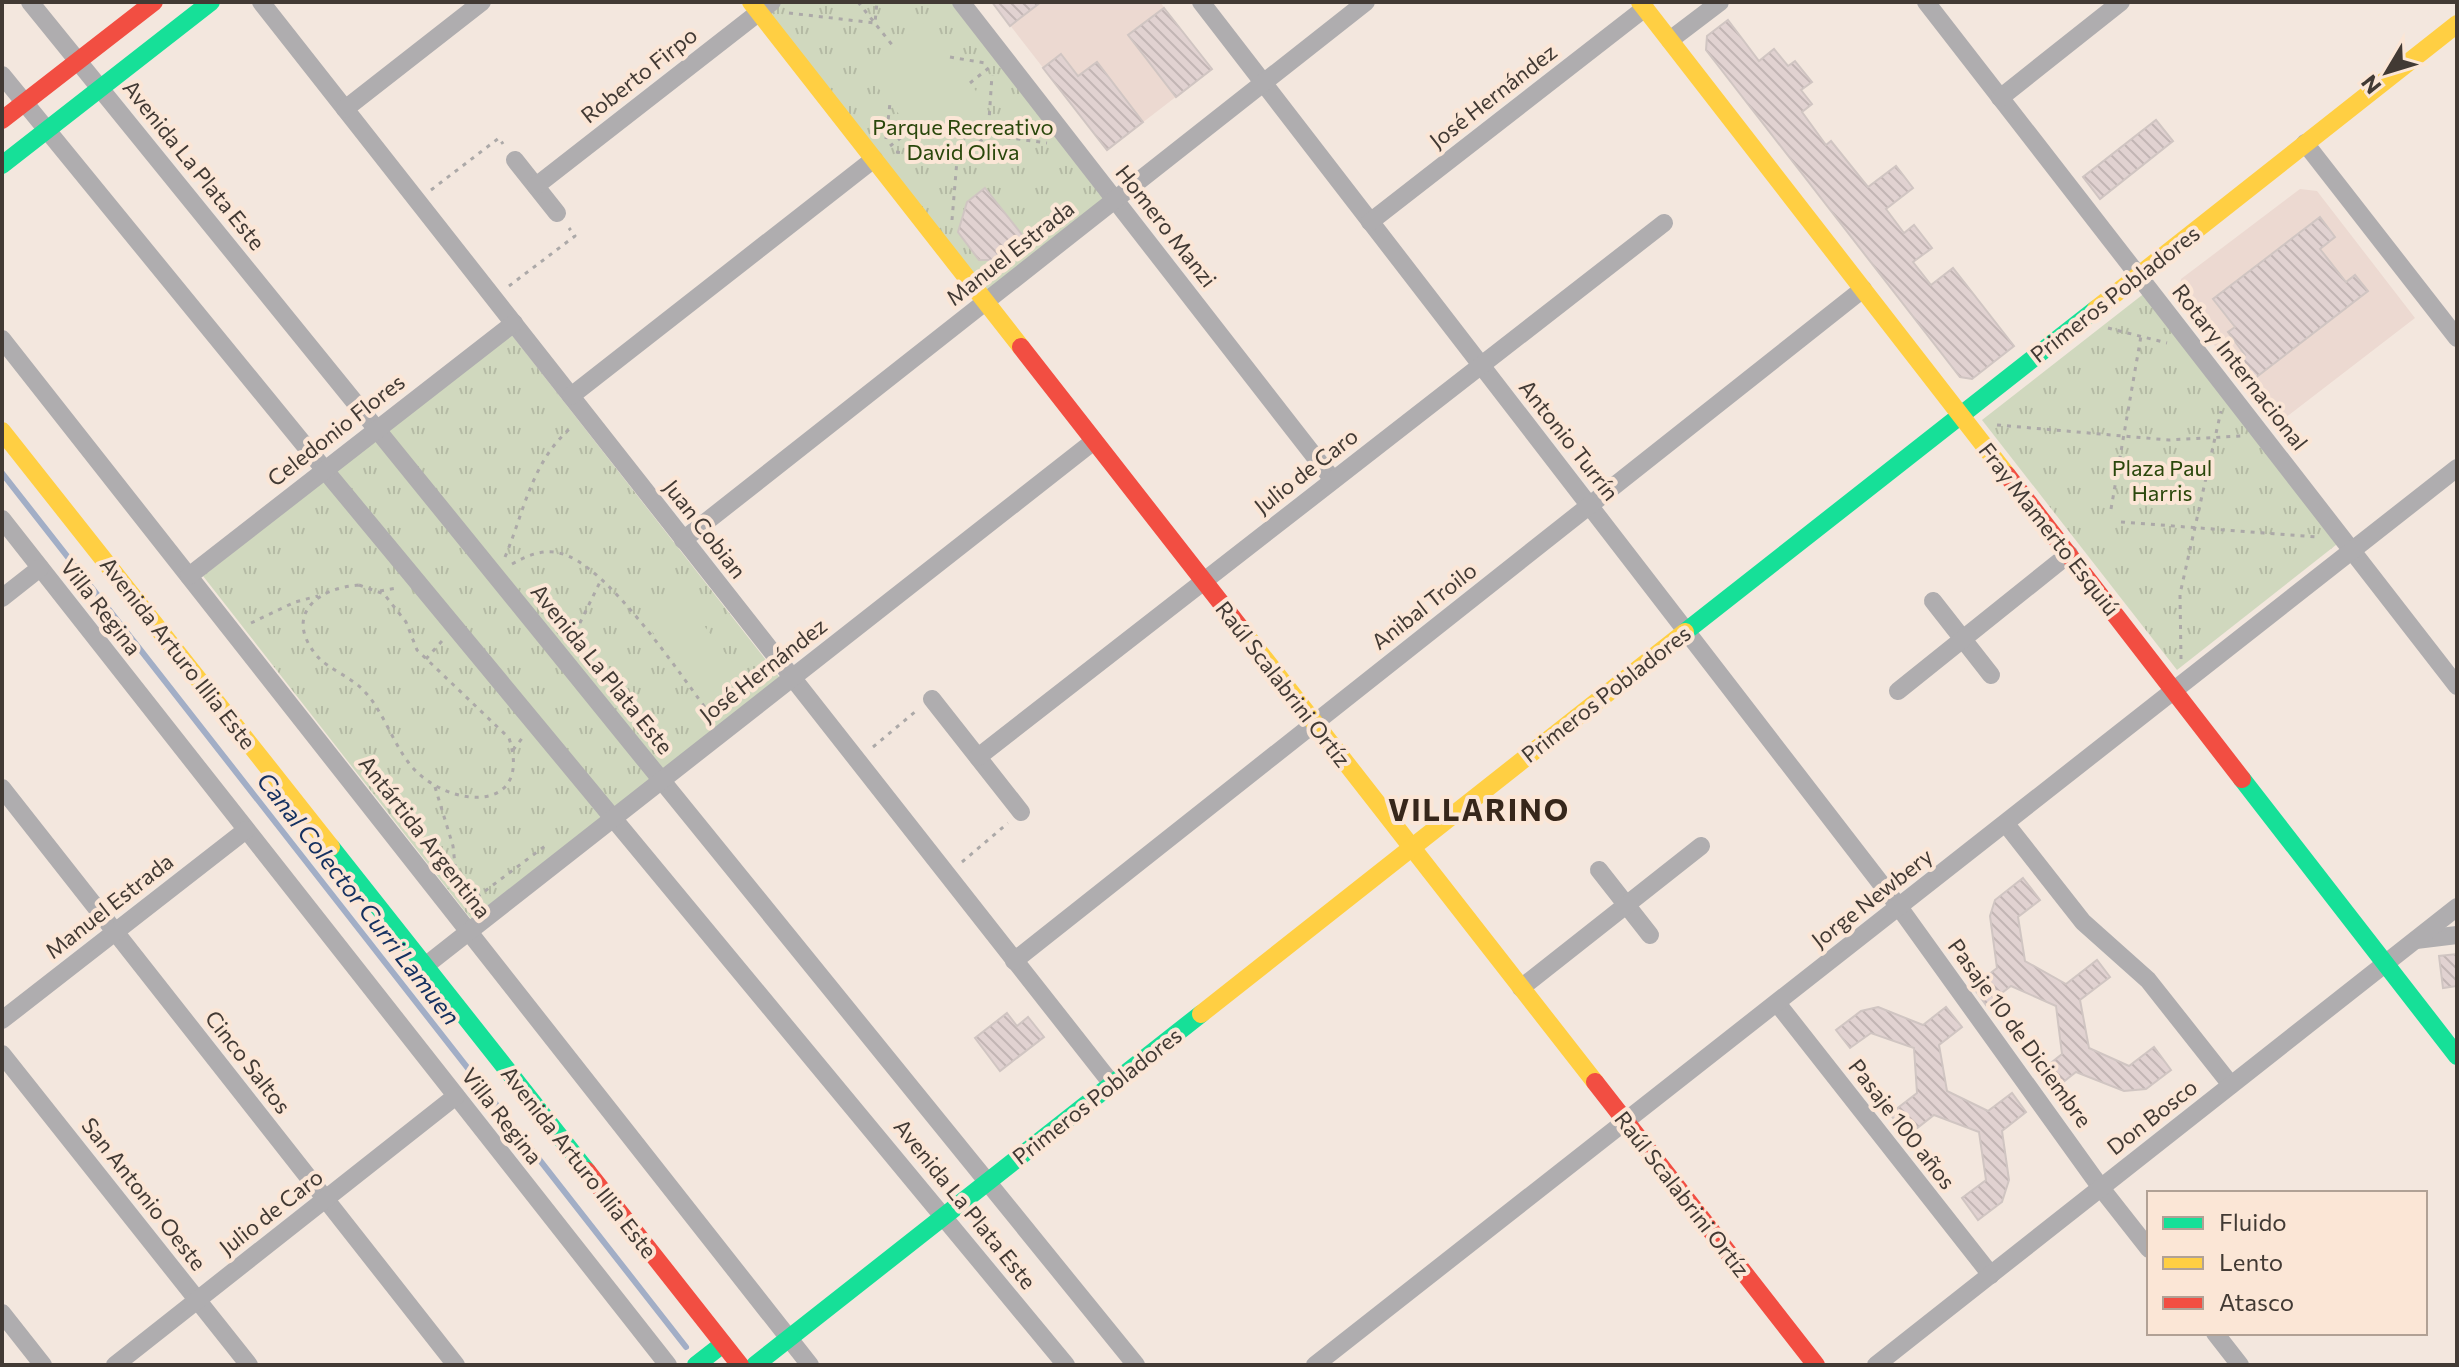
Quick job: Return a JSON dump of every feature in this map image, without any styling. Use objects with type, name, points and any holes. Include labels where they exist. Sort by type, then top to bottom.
[{"type":"street","name":"Avenida La Plata Este","points":[[30,2],[498,574],[661,781],[1136,1365]]},
{"type":"street","points":[[2,120],[154,2]]},
{"type":"street","points":[[2,165],[211,2]]},
{"type":"street","name":"Juan Cobian","points":[[261,2],[1112,1084]]},
{"type":"street","points":[[345,109],[482,2]]},
{"type":"street","name":"Homero Manzi","points":[[961,2],[1333,480]]},
{"type":"street","name":"Antonio Turrín","points":[[1201,2],[1899,907]]},
{"type":"street","name":"Manuel Estrada","points":[[683,540],[1366,2]]},
{"type":"street","points":[[1670,40],[1720,2]]},
{"type":"street","name":"Rotary Internacional","points":[[1926,2],[2457,686]]},
{"type":"street","points":[[2000,98],[2121,2]]},
{"type":"street","name":"Raúl Scalabrini Ortíz","points":[[761,5],[879,155],[986,302],[1811,1359]]},
{"type":"street","name":"Roberto Firpo","points":[[536,186],[761,5]]},
{"type":"street","name":"Fray Mamerto Esquiú","points":[[1643,5],[2457,1056]]},
{"type":"street","name":"José Hernández","points":[[1370,222],[1643,5]]},
{"type":"street","name":"Primeros Pobladores","points":[[755,1365],[2457,24]]},
{"type":"street","name":"Avenida La Plata Este","points":[[2,75],[1066,1365]]},
{"type":"street","points":[[2305,143],[2457,338]]},
{"type":"street","points":[[571,396],[879,155]]},
{"type":"street","points":[[515,160],[557,213]]},
{"type":"street","name":"Julio de Caro","points":[[978,757],[1664,223]]},
{"type":"street","name":"Anibal Troilo","points":[[1014,961],[1863,289]]},
{"type":"street","name":"Celedonio Flores","points":[[189,576],[514,323]]},
{"type":"street","name":"Antártida Argentina","points":[[2,339],[810,1365]]},
{"type":"street","name":"Avenida Arturo Illia Este","points":[[2,431],[740,1365]]},
{"type":"street","name":"José Hernández","points":[[425,966],[1094,441]]},
{"type":"street","name":"Jorge Newbery","points":[[1315,1365],[2457,468]]},
{"type":"street","name":"Villa Regina","points":[[2,519],[668,1365]]},
{"type":"street","points":[[1898,691],[2069,554]]},
{"type":"street","points":[[2,598],[40,568]]},
{"type":"street","points":[[1933,601],[1991,675]]},
{"type":"street","points":[[932,699],[1021,812]]},
{"type":"street","name":"Cinco Saltos","points":[[2,788],[456,1365]]},
{"type":"street","points":[[2006,824],[2083,922],[2148,980],[2231,1085]]},
{"type":"street","name":"Manuel Estrada","points":[[2,1020],[246,830]]},
{"type":"street","points":[[1521,988],[1701,846]]},
{"type":"street","points":[[1599,870],[1650,935]]},
{"type":"street","name":"Pasaje 10 de Diciembre","points":[[1899,907],[2101,1188]]},
{"type":"street","name":"Don Bosco","points":[[1876,1365],[2457,907]]},
{"type":"street","points":[[2415,940],[2457,935]]},
{"type":"street","name":"Pasaje 100 años","points":[[1777,1003],[1991,1275]]},
{"type":"street","name":"San Antonio Oeste","points":[[2,1054],[249,1365]]},
{"type":"street","name":"Julio de Caro","points":[[115,1365],[456,1096]]},
{"type":"street","points":[[2101,1188],[2147,1246]]},
{"type":"street","points":[[2,1313],[43,1365]]},
{"type":"street","points":[[2217,1335],[2240,1365]]},
{"type":"street","points":[[696,1365],[723,1344]]},
{"type":"street","points":[[1791,1365],[1811,1359]]},
{"type":"path","points":[[858,2],[893,46]]},
{"type":"path","points":[[875,23],[877,2]]},
{"type":"path","points":[[790,13],[875,23]]},
{"type":"path","points":[[983,52],[993,65],[988,135]]},
{"type":"path","points":[[950,57],[993,65]]},
{"type":"path","points":[[970,83],[993,65]]},
{"type":"path","points":[[879,155],[890,103]]},
{"type":"path","points":[[957,128],[972,147]]},
{"type":"path","points":[[879,155],[911,130]]},
{"type":"path","points":[[952,220],[957,160],[988,135],[1055,144],[1046,132]]},
{"type":"path","points":[[418,201],[499,138],[515,160]]},
{"type":"path","points":[[879,155],[957,160]]},
{"type":"path","points":[[494,298],[575,236],[557,213]]},
{"type":"path","points":[[2100,326],[2168,343]]},
{"type":"path","points":[[2111,509],[2141,336]]},
{"type":"path","points":[[2181,671],[2179,609],[2224,401]]},
{"type":"path","points":[[498,574],[538,470],[559,439],[577,424]]},
{"type":"path","points":[[1999,436],[1990,424],[2181,440],[2250,435]]},
{"type":"path","points":[[2121,522],[2329,538]]},
{"type":"path","points":[[498,574],[528,556],[544,551],[569,556],[601,580],[638,620],[714,720]]},
{"type":"path","points":[[563,659],[601,580]]},
{"type":"path","points":[[250,623],[295,602],[345,586],[359,585],[384,594],[406,622],[417,650],[509,738],[513,750],[510,780],[496,795],[485,799],[450,793],[418,774],[364,690],[346,674],[318,658],[309,645],[303,619],[318,596]]},
{"type":"path","points":[[426,659],[455,626]]},
{"type":"path","points":[[857,760],[932,699]]},
{"type":"path","points":[[435,785],[453,846],[457,888],[448,876]]},
{"type":"path","points":[[947,875],[1021,812]]},
{"type":"path","points":[[463,896],[469,904],[554,839]]},
{"type":"shaded area","points":[[992,2],[1160,2],[1212,69],[1107,150]]},
{"type":"shaded area","points":[[2300,189],[2317,191],[2415,318],[2276,425],[2178,298],[2181,279]]},
{"type":"green space","name":"Parque Recreativo David Oliva","points":[[772,2],[961,2],[1115,200],[986,302],[759,12]]},
{"type":"green space","points":[[923,23],[986,104],[928,151],[864,70]]},
{"type":"green space","name":"Plaza Paul Harris","points":[[2146,292],[2341,541],[2177,670],[1982,420]]},
{"type":"green space","points":[[511,334],[780,678],[471,919],[203,576]]},
{"type":"green space","points":[[683,598],[741,674],[706,701],[648,626]]},
{"type":"building","points":[[992,2],[1041,2],[1010,26]]},
{"type":"building","points":[[1164,8],[1212,69],[1176,97],[1128,35]]},
{"type":"building","points":[[1728,20],[1759,61],[1774,49],[1788,66],[1795,61],[1812,82],[1801,90],[1812,104],[1802,112],[1826,145],[1831,141],[1868,187],[1896,166],[1913,188],[1886,209],[1904,233],[1914,225],[1932,248],[1913,262],[1931,285],[1953,268],[2014,346],[1972,379],[1960,377],[1706,50],[1707,36]]},
{"type":"building","points":[[1061,54],[1078,76],[1097,62],[1143,122],[1107,150],[1043,68]]},
{"type":"building","points":[[2156,120],[2173,141],[2100,199],[2083,177]]},
{"type":"building","points":[[985,188],[1023,236],[991,260],[979,260],[958,232],[967,202]]},
{"type":"building","points":[[2320,217],[2335,237],[2320,249],[2346,282],[2355,275],[2368,291],[2246,385],[2231,366],[2245,355],[2228,332],[2235,327],[2213,299]]},
{"type":"building","points":[[2023,878],[2040,900],[2018,917],[2025,961],[2066,984],[2097,960],[2110,977],[2080,1000],[2089,1048],[2129,1066],[2154,1047],[2171,1070],[2146,1089],[2124,1091],[2076,1072],[2052,1091],[2037,1074],[2062,1054],[2056,1006],[2011,986],[1986,1005],[1973,987],[1997,968],[1990,916],[1995,900]]},
{"type":"building","points":[[2457,954],[2457,986],[2443,988],[2439,956]]},
{"type":"building","points":[[1878,1007],[1923,1025],[1946,1007],[1962,1027],[1939,1045],[1947,1091],[1988,1111],[2012,1093],[2026,1112],[2002,1131],[2009,1180],[2002,1202],[1978,1220],[1962,1198],[1986,1180],[1979,1132],[1934,1115],[1907,1136],[1890,1114],[1917,1093],[1914,1048],[1871,1033],[1850,1048],[1836,1030],[1861,1011]]},
{"type":"building","points":[[1007,1013],[1017,1026],[1028,1017],[1044,1037],[1000,1071],[975,1038]]},
{"type":"waterway","name":"Canal Colector Curri Lamuen","points":[[2,473],[686,1347]]},
{"type":"traffic: fast","points":[[2,165],[211,2]]},
{"type":"traffic: fast","points":[[1685,632],[2096,309]]},
{"type":"traffic: fast","points":[[2242,779],[2457,1056]]},
{"type":"traffic: fast","points":[[331,847],[587,1171]]},
{"type":"traffic: fast","points":[[755,1365],[1201,1014]]},
{"type":"traffic: fast","points":[[696,1365],[723,1344]]},
{"type":"traffic: slow","points":[[751,2],[1021,347]]},
{"type":"traffic: slow","points":[[1640,2],[2007,475]]},
{"type":"traffic: slow","points":[[2096,309],[2457,24]]},
{"type":"traffic: slow","points":[[2,431],[331,847]]},
{"type":"traffic: slow","points":[[1239,626],[1595,1082]]},
{"type":"traffic: slow","points":[[1201,1014],[1685,632]]},
{"type":"traffic: jam","points":[[2,120],[154,2]]},
{"type":"traffic: jam","points":[[1021,347],[1239,626]]},
{"type":"traffic: jam","points":[[2007,475],[2242,779]]},
{"type":"traffic: jam","points":[[1595,1082],[1816,1365]]},
{"type":"traffic: jam","points":[[587,1171],[740,1365]]},
{"type":"district","name":"VILLARINO","points":[[1479,811]]}]
